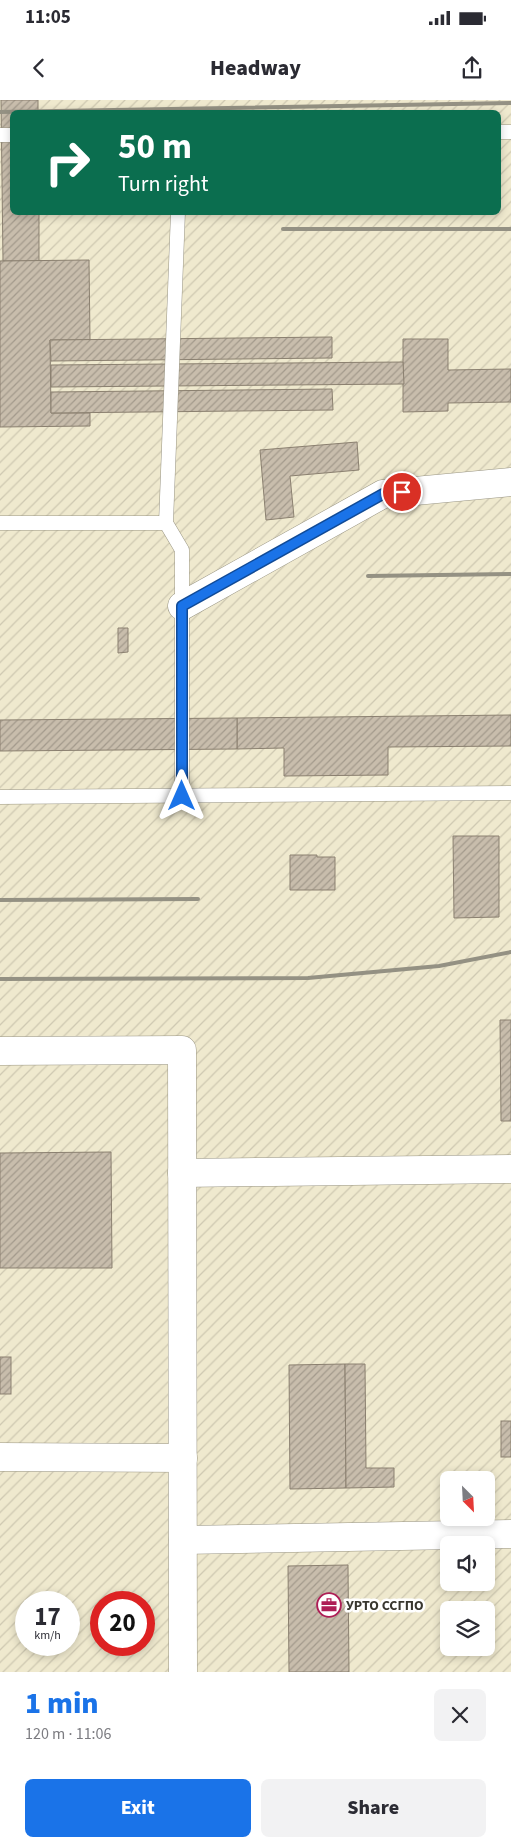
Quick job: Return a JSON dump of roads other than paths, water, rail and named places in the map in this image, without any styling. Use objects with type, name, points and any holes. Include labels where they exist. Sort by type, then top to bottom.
[{"type":"street","points":[[182,606],[383,494],[511,482]]},
{"type":"street","points":[[0,1051],[182,1050],[184,1672]]},
{"type":"street","points":[[182,1173],[511,1169]]},
{"type":"street","points":[[0,1457],[183,1458]]},
{"type":"street","points":[[183,1540],[511,1534]]},
{"type":"lane","points":[[178,215],[166,523],[182,550],[182,796]]},
{"type":"lane","points":[[0,523],[166,523]]},
{"type":"lane","points":[[0,797],[511,793]]},
{"type":"railway","points":[[114,110],[511,103]]},
{"type":"railway","points":[[0,112],[10,112]]},
{"type":"railway","points":[[283,229],[511,229]]},
{"type":"railway","points":[[368,576],[511,574]]},
{"type":"railway","points":[[0,900],[198,899]]},
{"type":"railway","points":[[0,979],[308,978],[439,966],[511,952]]},
{"type":"place","name":"УРТО ССГПО","points":[[329,1605]]}]
